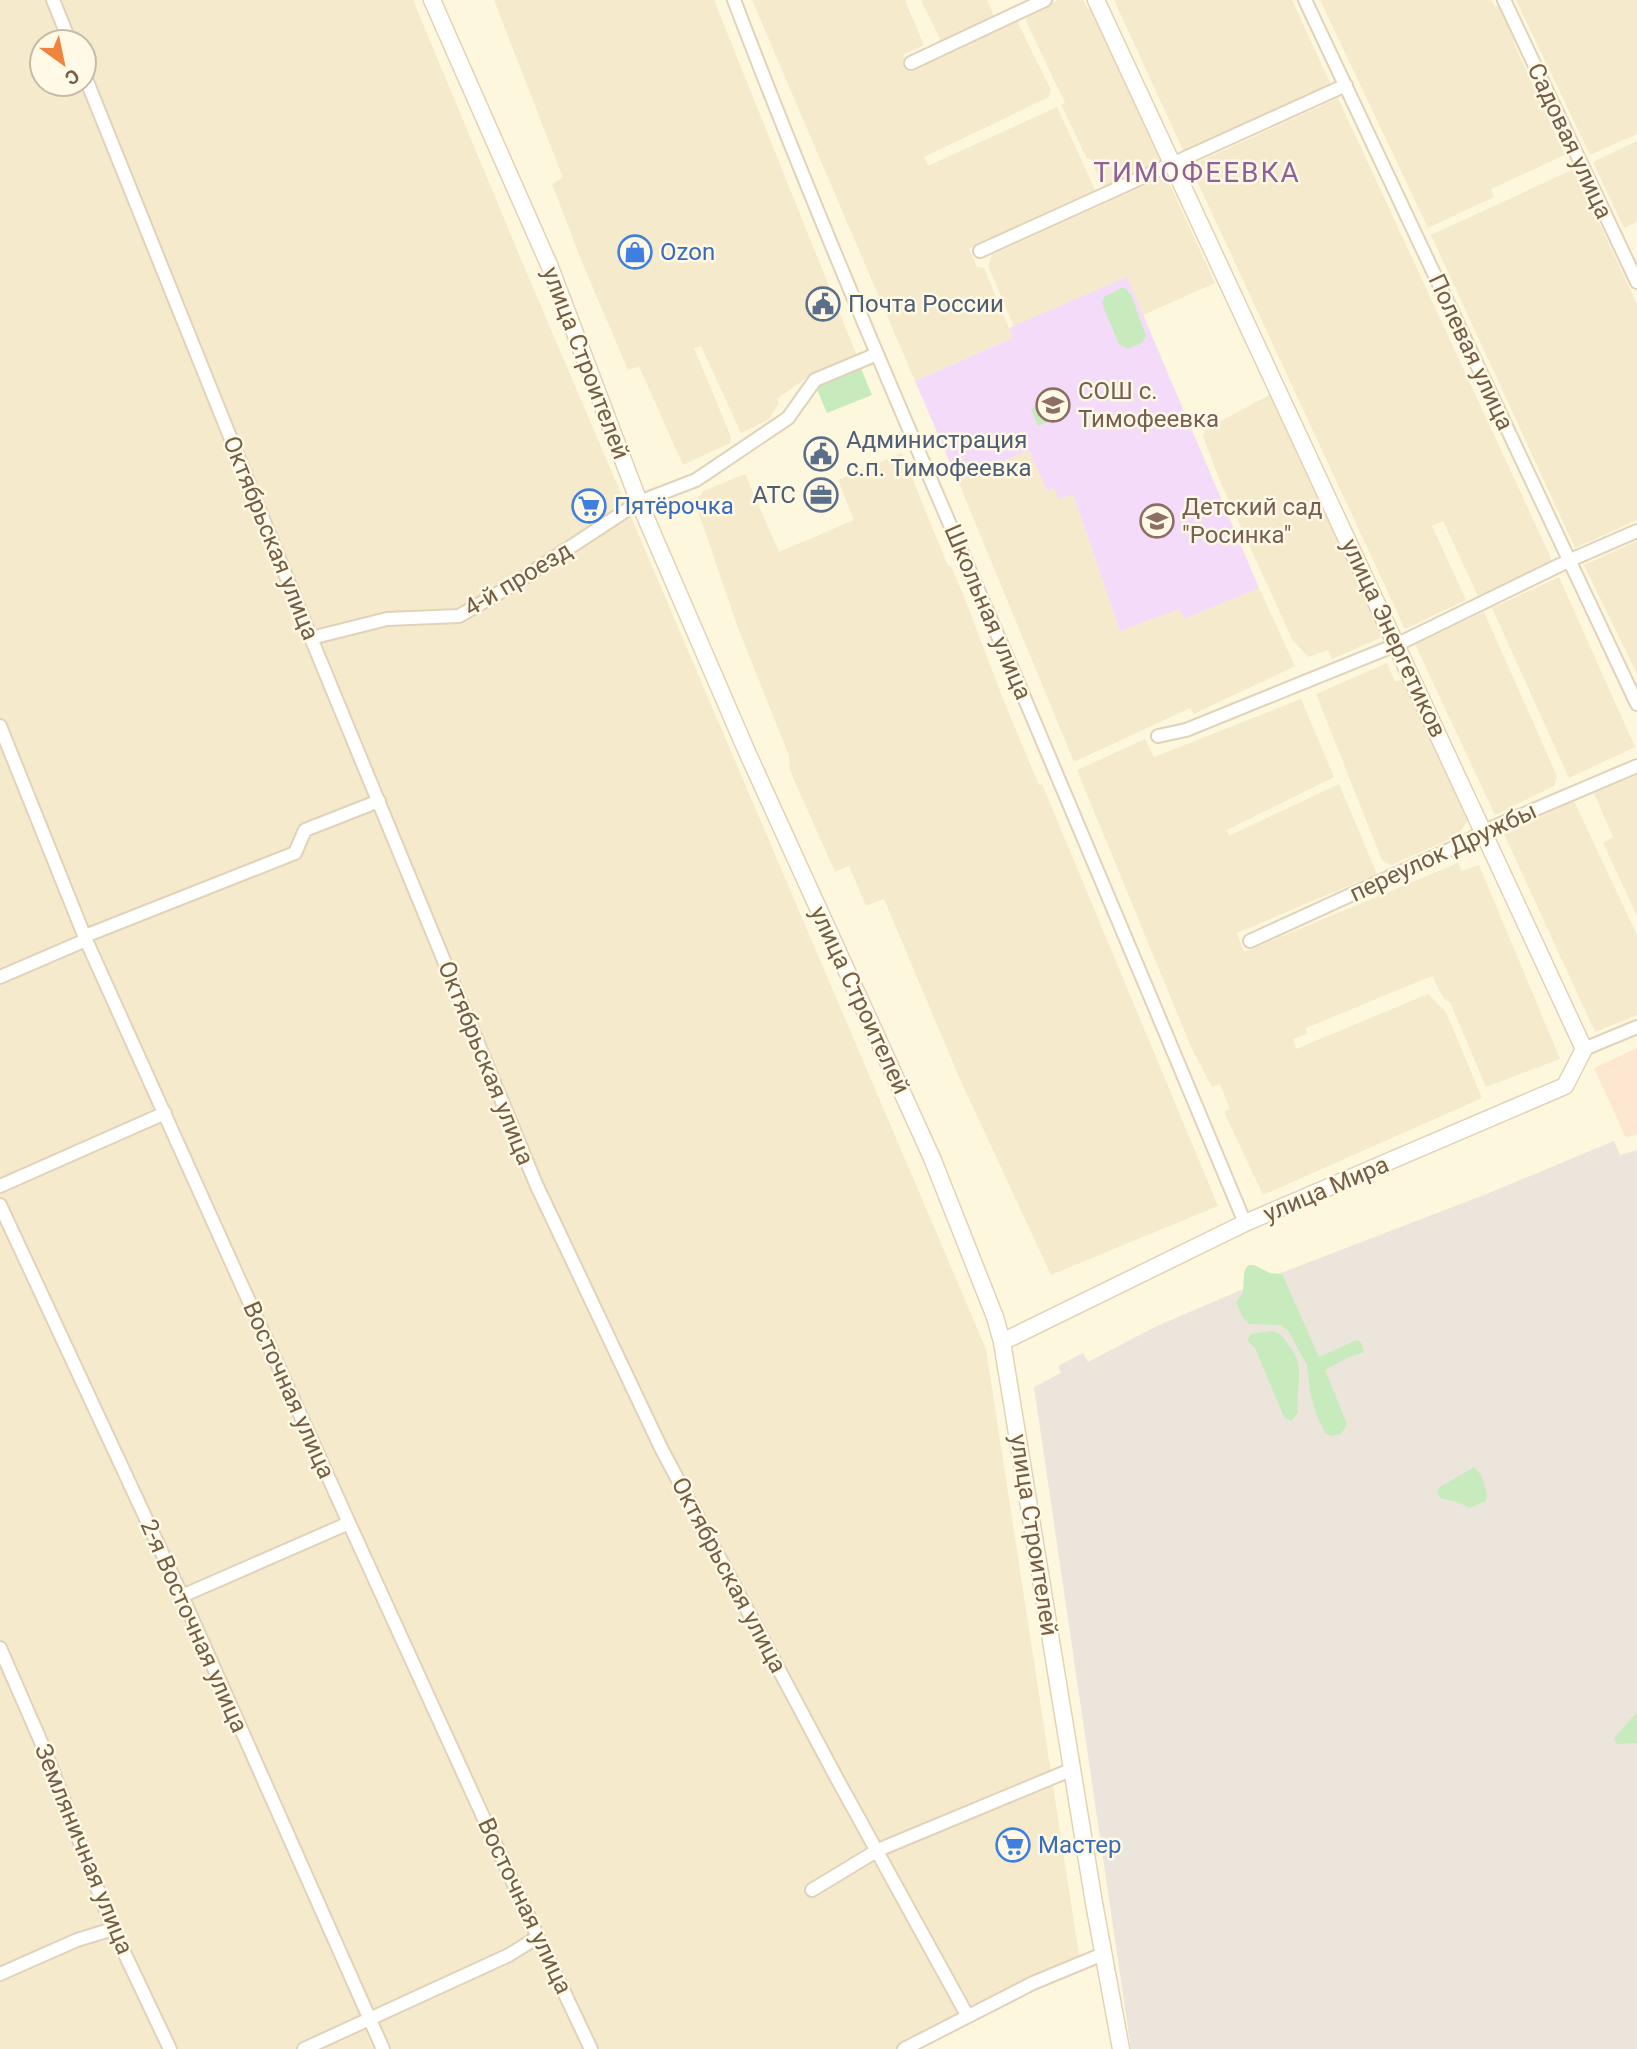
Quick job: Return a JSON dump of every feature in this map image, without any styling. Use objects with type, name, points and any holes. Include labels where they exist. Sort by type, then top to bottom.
[{"type":"main road","name":"улица Строителей","points":[[432,0],[550,267],[639,502],[747,752],[932,1158],[995,1317],[1002,1342],[1121,2049]]},
{"type":"main road","name":"улица Энергетиков","points":[[1096,0],[1398,644],[1584,1049]]},
{"type":"main road","name":"улица Мира","points":[[1002,1342],[1245,1223],[1565,1086],[1584,1049]]},
{"type":"street","points":[[53,0],[65,28]]},
{"type":"street","name":"Школьная улица","points":[[734,0],[778,115],[877,354],[1245,1223]]},
{"type":"street","points":[[911,63],[1045,0]]},
{"type":"street","name":"Полевая улица","points":[[1305,0],[1637,704]]},
{"type":"street","name":"Садовая улица","points":[[1504,0],[1637,282]]},
{"type":"street","points":[[980,251],[1346,85]]},
{"type":"street","name":"Октябрьская улица","points":[[94,98],[311,638],[536,1184],[661,1448],[967,2015]]},
{"type":"street","name":"4-й проезд","points":[[311,638],[387,619],[459,616],[536,570],[639,502],[696,480],[788,418],[815,380],[877,354]]},
{"type":"street","points":[[1158,736],[1186,730],[1398,644],[1637,531]]},
{"type":"street","name":"Восточная улица","points":[[0,726],[86,938],[349,1523],[592,2049]]},
{"type":"street","name":"переулок Дружбы","points":[[1250,941],[1464,843],[1484,831],[1637,766]]},
{"type":"street","points":[[0,977],[86,938],[295,853],[305,830],[379,801]]},
{"type":"street","points":[[1584,1049],[1637,1027]]},
{"type":"street","points":[[0,1186],[165,1113]]},
{"type":"street","name":"2-я Восточная улица","points":[[0,1205],[182,1596],[383,2049]]},
{"type":"street","points":[[182,1596],[349,1523]]},
{"type":"street","name":"Земляничная улица","points":[[0,1648],[45,1751],[113,1929],[170,2049]]},
{"type":"street","points":[[812,1890],[877,1850],[1073,1769]]},
{"type":"street","points":[[0,1974],[77,1940],[113,1929]]},
{"type":"street","points":[[304,2049],[509,1955],[538,1937]]},
{"type":"street","points":[[904,2049],[1033,1983],[1103,1954]]},
{"type":"shaded area","points":[[0,0],[413,0],[986,1349],[1079,1955],[896,2049],[0,2049]]},
{"type":"shaded area","points":[[494,0],[714,0],[857,356],[812,374],[777,399],[779,403],[768,420],[741,433],[701,346],[694,348],[731,437],[730,443],[683,465],[639,366],[628,370],[582,262],[552,184],[563,178]]},
{"type":"shaded area","points":[[752,0],[905,0],[924,45],[903,55],[910,70],[1017,21],[1051,90],[1049,97],[924,157],[928,166],[1057,107],[1096,192],[969,249],[977,267],[984,268],[1013,338],[915,381]]},
{"type":"shaded area","points":[[921,0],[987,0],[994,16],[941,41]]},
{"type":"shaded area","points":[[1058,0],[1083,0],[1088,9],[1092,7],[1162,156],[1160,164],[1103,187],[1061,105],[1065,103],[1026,21],[1029,14]]},
{"type":"shaded area","points":[[1114,0],[1292,0],[1331,85],[1184,152]]},
{"type":"shaded area","points":[[1320,0],[1491,0],[1495,7],[1500,5],[1517,38],[1513,41],[1565,155],[1491,189],[1494,197],[1428,228]]},
{"type":"shaded area","points":[[1516,0],[1637,0],[1637,134],[1590,155]]},
{"type":"shaded area","points":[[1338,98],[1551,558],[1550,563],[1478,596],[1443,521],[1432,526],[1466,600],[1405,629],[1190,166]]},
{"type":"shaded area","points":[[1637,141],[1637,222],[1624,228],[1593,162]]},
{"type":"shaded area","points":[[1574,169],[1637,304],[1637,520],[1575,548],[1431,235]]},
{"type":"shaded area","points":[[1166,176],[1215,283],[1143,315],[1126,278],[1014,326],[988,266],[992,255]]},
{"type":"shaded area","name":"СОШ с. Тимофеевка","points":[[1127,277],[1259,588],[1184,619],[1179,609],[1120,631],[1073,494],[1059,499],[1054,488],[1047,491],[1029,450],[958,481],[915,381],[1013,338],[1009,328],[1011,327]]},
{"type":"shaded area","points":[[1273,393],[1381,627],[1380,638],[1332,659],[1328,650],[1308,657],[1292,639],[1219,479],[1203,436],[1206,429]]},
{"type":"shaded area","points":[[1029,450],[1047,491],[1054,488],[1073,494],[1120,631],[1179,609],[1184,619],[1259,588],[1295,666],[1194,714],[1190,708],[1074,762],[958,481]]},
{"type":"shaded area","points":[[902,453],[948,566],[951,566],[965,599],[1005,704],[1039,785],[1042,784],[1218,1206],[1051,1275],[959,1077],[884,899],[866,906],[849,866],[835,872],[790,771],[789,756],[738,628],[694,499],[703,491],[745,474],[779,552],[854,520],[838,480]]},
{"type":"shaded area","points":[[1637,541],[1637,674],[1584,565]]},
{"type":"shaded area","points":[[1559,577],[1635,747],[1569,778],[1492,608]]},
{"type":"shaded area","points":[[1484,612],[1557,776],[1554,786],[1495,815],[1415,644]]},
{"type":"shaded area","points":[[1387,663],[1395,682],[1404,679],[1469,819],[1457,836],[1391,865],[1382,860],[1316,694]]},
{"type":"shaded area","points":[[1301,699],[1334,777],[1227,830],[1229,836],[1339,784],[1377,874],[1237,933],[1244,952],[1458,863],[1462,871],[1479,865],[1560,1059],[1486,1087],[1450,1002],[1444,999],[1432,976],[1306,1028],[1307,1034],[1293,1039],[1296,1049],[1428,994],[1446,1012],[1482,1098],[1263,1195],[1224,1112],[1230,1109],[1220,1084],[1212,1087],[1191,1047],[1077,770],[1145,739],[1154,757]]},
{"type":"shaded area","points":[[1637,775],[1637,916],[1603,843],[1613,837],[1594,793]]},
{"type":"shaded area","points":[[1574,801],[1637,935],[1637,1015],[1595,1032],[1504,834]]},
{"type":"shaded area","points":[[1637,1048],[1637,1134],[1626,1138],[1594,1068]]},
{"type":"shaded area","points":[[1614,1141],[1620,1155],[1637,1150],[1637,2049],[1131,2049],[1034,1387],[1061,1373],[1058,1366],[1083,1353],[1088,1362],[1157,1326],[1281,1273],[1484,1195]]},
{"type":"green space","points":[[1125,288],[1131,295],[1146,336],[1143,342],[1128,349],[1119,344],[1102,304],[1104,297]]},
{"type":"green space","points":[[860,366],[872,395],[827,413],[815,385]]},
{"type":"green space","points":[[1063,396],[1070,412],[1038,426],[1031,409]]},
{"type":"green space","points":[[1248,1265],[1270,1273],[1282,1274],[1319,1357],[1357,1340],[1361,1342],[1364,1352],[1325,1370],[1347,1424],[1341,1434],[1331,1436],[1325,1433],[1310,1392],[1307,1365],[1288,1331],[1281,1325],[1249,1324],[1242,1316],[1236,1302],[1243,1293],[1244,1272]]},
{"type":"green space","points":[[1271,1331],[1283,1337],[1294,1353],[1299,1370],[1298,1413],[1291,1421],[1284,1417],[1255,1348],[1247,1340],[1251,1334]]},
{"type":"green space","points":[[1474,1467],[1484,1483],[1486,1501],[1470,1508],[1440,1498],[1437,1492],[1440,1487]]},
{"type":"green space","points":[[1637,1712],[1637,1743],[1617,1744],[1614,1738]]},
{"type":"place","name":"Ozon","points":[[635,252]]},
{"type":"place","name":"Почта России","points":[[823,304]]},
{"type":"place","name":"СОШ с. Тимофеевка","points":[[1053,405]]},
{"type":"place","name":"Администрация с.п. Тимофеевка","points":[[821,454]]},
{"type":"place","name":"АТС","points":[[821,495]]},
{"type":"place","name":"Пятёрочка","points":[[589,506]]},
{"type":"place","name":"Детский сад \"Росинка\"","points":[[1157,521]]},
{"type":"place","name":"Мастер","points":[[1013,1845]]},
{"type":"district","name":"ТИМОФЕЕВКА","points":[[1197,172]]}]
